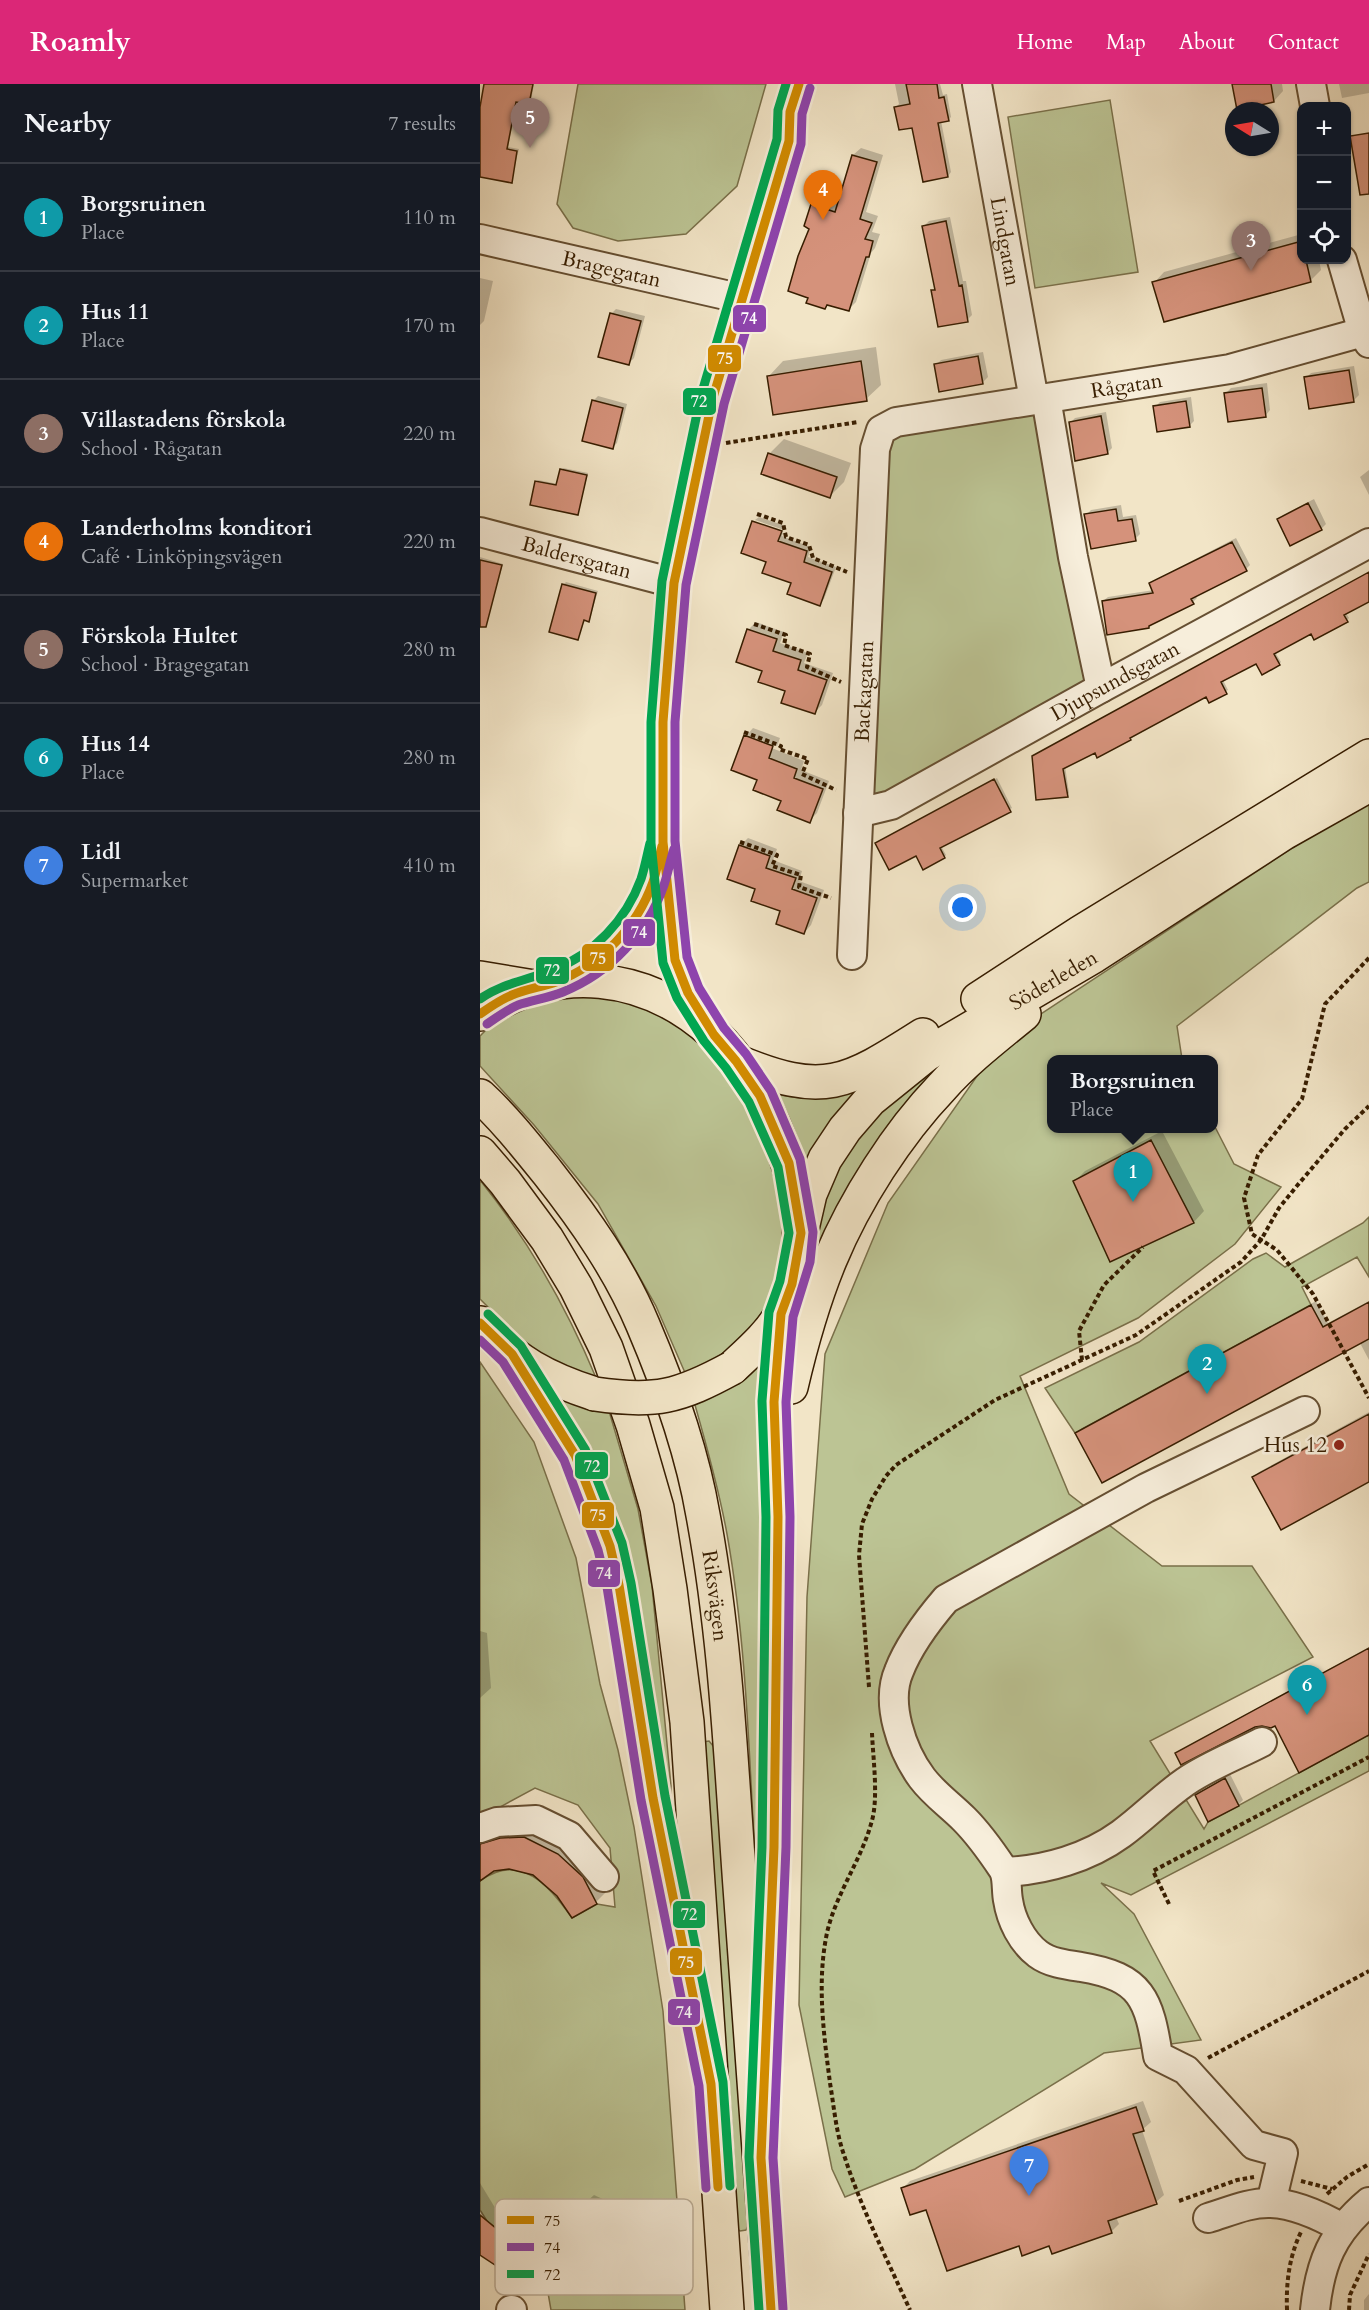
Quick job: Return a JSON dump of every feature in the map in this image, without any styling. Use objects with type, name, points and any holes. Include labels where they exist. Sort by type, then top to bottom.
[{"type":"highway","name":"Söderleden","points":[[736,1061],[766,1073],[814,1083],[840,1080],[864,1071],[1081,932],[1369,756]]},
{"type":"highway","name":"Söderleden","points":[[801,1233],[810,1194],[825,1158],[845,1129],[870,1100],[927,1054],[1094,956],[1284,833],[1369,784]]},
{"type":"highway","points":[[778,1517],[789,1394],[804,1335],[831,1259],[853,1213],[910,1125],[942,1087],[984,1048],[1094,956]]},
{"type":"highway","points":[[480,978],[548,984],[593,980],[618,983],[671,1003],[714,1035],[736,1061],[760,1096],[782,1144],[796,1196],[801,1233],[792,1284],[781,1314],[774,1402],[778,1517],[774,1847],[760,2158],[771,2310]]},
{"type":"highway","points":[[480,1014],[501,1000],[548,984]]},
{"type":"highway","name":"Riksvägen","points":[[480,1096],[534,1156],[581,1215],[612,1267],[642,1323],[678,1419],[692,1466],[703,1514],[720,1632],[760,2158]]},
{"type":"highway","name":"Riksvägen","points":[[480,1153],[505,1182],[547,1239],[576,1287],[606,1348],[633,1425],[657,1508],[687,1722],[711,2084]]},
{"type":"highway","points":[[480,1323],[512,1354],[537,1371],[560,1382],[595,1394],[623,1398],[647,1398],[672,1395],[697,1387],[732,1368],[758,1343],[781,1314]]},
{"type":"highway","points":[[512,1354],[575,1455],[600,1515],[619,1585],[653,1798],[711,2084],[727,2310]]},
{"type":"street","points":[[714,1035],[688,993],[675,960],[670,925],[663,842],[663,722],[674,583],[712,401],[789,141],[790,112],[799,84]]},
{"type":"street","points":[[789,141],[806,117],[817,84]]},
{"type":"street","name":"Lindgatan","points":[[977,84],[1101,688]]},
{"type":"street","points":[[1311,84],[1314,102]]},
{"type":"street","name":"Bragegatan","points":[[480,239],[743,299]]},
{"type":"street","points":[[1343,264],[1367,334]]},
{"type":"street","name":"Rågatan","points":[[881,430],[896,422],[1230,369],[1367,334]]},
{"type":"street","name":"Backagatan","points":[[852,955],[867,580],[875,448],[881,430]]},
{"type":"street","name":"Baldersgatan","points":[[480,532],[606,567],[674,583]]},
{"type":"street","name":"Djupsundsgatan","points":[[858,807],[891,805],[1369,543]]},
{"type":"street","points":[[548,984],[587,967],[628,930],[652,886],[663,842]]},
{"type":"street","points":[[1271,2203],[1283,2153],[1254,2145],[1186,2070],[1158,2056],[1147,2005],[1136,1989],[1120,1977],[1059,1963],[1039,1954],[1025,1940],[1013,1921],[1005,1872],[986,1843],[921,1777],[901,1742],[894,1694],[898,1672],[929,1618],[946,1599],[1146,1488],[1305,1411]]},
{"type":"street","points":[[1005,1872],[1039,1868],[1090,1852],[1120,1834],[1188,1780],[1262,1742]]},
{"type":"street","points":[[480,1828],[496,1822],[536,1820],[569,1836],[604,1877]]},
{"type":"street","points":[[1316,2310],[1318,2282],[1325,2258],[1342,2228],[1369,2202]]},
{"type":"street","points":[[1208,2218],[1248,2206],[1271,2203],[1311,2212],[1342,2228]]},
{"type":"path","points":[[705,440],[728,443],[860,422],[881,430]]},
{"type":"path","points":[[757,514],[783,523],[786,537],[809,545],[813,558],[867,580]]},
{"type":"path","points":[[754,624],[786,636],[784,645],[810,654],[807,667],[864,692]]},
{"type":"path","points":[[744,732],[781,746],[779,749],[808,759],[802,774],[858,807]]},
{"type":"path","points":[[740,842],[777,855],[772,866],[801,875],[799,888],[854,905]]},
{"type":"path","points":[[1369,958],[1325,1004],[1302,1099],[1258,1155],[1244,1198],[1252,1234],[1277,1250],[1313,1294],[1369,1398]]},
{"type":"path","points":[[869,1688],[859,1555],[862,1524],[872,1499],[896,1464],[995,1400],[1136,1335],[1240,1262],[1261,1240],[1279,1208],[1296,1187],[1345,1129],[1369,1106]]},
{"type":"path","points":[[1082,1360],[1079,1331],[1104,1285],[1143,1247]]},
{"type":"path","points":[[872,1732],[875,1783],[872,1821],[862,1851],[832,1915],[826,1937],[822,1969],[822,2002],[835,2117],[843,2154],[910,2310]]},
{"type":"path","points":[[1169,1904],[1153,1871],[1369,1757]]},
{"type":"path","points":[[1186,2070],[1369,1971]]},
{"type":"path","points":[[1349,2310],[1350,2295],[1369,2254]]},
{"type":"green space","points":[[578,84],[766,84],[737,186],[686,234],[618,241],[573,228],[557,204]]},
{"type":"green space","points":[[1110,100],[1138,272],[1035,288],[1008,117]]},
{"type":"green space","points":[[1037,411],[1089,682],[871,804],[881,438]]},
{"type":"green space","points":[[1369,803],[1369,882],[1357,888],[1177,1026],[1181,1055],[1047,1055],[1047,1133],[1218,1133],[1234,1164],[1281,1187],[1235,1244],[1138,1318],[1020,1376],[1069,1494],[1162,1566],[1252,1566],[1313,1657],[1150,1741],[1204,1829],[1208,1822],[1369,1735],[1369,1771],[1131,1895],[1101,1883],[1134,1914],[1201,2040],[1104,2053],[915,2169],[845,2197],[832,2169],[799,2005],[807,1597],[825,1354],[888,1203],[1003,1039],[1321,829]]},
{"type":"green space","points":[[581,994],[620,997],[671,1017],[712,1048],[775,1150],[787,1243],[772,1299],[738,1345],[686,1375],[656,1306],[598,1204],[534,1125],[480,1066],[480,1036],[502,1017],[539,1002]]},
{"type":"green space","points":[[957,1047],[811,1273],[820,1203],[859,1129]]},
{"type":"green space","points":[[857,1091],[804,1180],[768,1092],[812,1098]]},
{"type":"green space","points":[[480,1180],[515,1227],[546,1276],[597,1380],[559,1365],[524,1343],[480,1299]]},
{"type":"green space","points":[[1369,1217],[1369,1277],[1357,1257],[1302,1287],[1311,1305],[1075,1433],[1045,1388],[1139,1342],[1253,1259],[1266,1253],[1285,1267],[1363,1223]]},
{"type":"green space","points":[[758,1361],[763,1363],[762,1842],[755,1858],[739,1614],[727,1534],[695,1405],[737,1381]]},
{"type":"green space","points":[[480,1362],[534,1442],[576,1558],[600,1684],[618,1750],[634,1827],[663,2011],[677,2199],[495,2199],[495,2228],[487,2221],[480,2210],[480,1881],[495,1873],[508,1870],[521,1871],[544,1884],[572,1918],[597,1904],[615,1907],[610,1848],[578,1805],[535,1788],[480,1818]]},
{"type":"green space","points":[[559,1397],[609,1411],[638,1509],[652,1586],[671,1786],[670,1801],[555,1404]]},
{"type":"green space","points":[[709,1741],[714,1747],[750,2221],[746,2230],[740,2231],[733,2225],[703,1742]]},
{"type":"green space","points":[[548,2295],[684,2295],[685,2310],[551,2310]]},
{"type":"building","points":[[484,84],[533,84],[529,104],[516,102],[507,149],[517,151],[512,183],[480,177],[480,107]]},
{"type":"building","points":[[906,84],[937,84],[939,98],[944,97],[949,121],[938,123],[948,177],[923,182],[912,128],[899,130],[894,107],[910,104]]},
{"type":"building","points":[[1232,84],[1271,84],[1274,102],[1235,102]]},
{"type":"building","points":[[1369,133],[1369,194],[1360,195],[1351,136]]},
{"type":"building","points":[[852,155],[877,162],[860,219],[872,223],[865,239],[873,241],[849,311],[827,305],[825,309],[806,303],[808,298],[788,291],[809,229],[804,226],[811,204],[835,212]]},
{"type":"building","points":[[946,221],[959,286],[962,285],[968,322],[938,327],[931,290],[935,290],[922,226]]},
{"type":"building","points":[[1297,242],[1297,264],[1307,264],[1311,282],[1164,322],[1152,282]]},
{"type":"building","points":[[610,313],[641,321],[629,365],[598,357]]},
{"type":"building","points":[[978,356],[983,384],[939,392],[934,364]]},
{"type":"building","points":[[861,361],[867,401],[773,415],[767,376]]},
{"type":"building","points":[[1349,370],[1354,402],[1309,409],[1304,377]]},
{"type":"building","points":[[1262,388],[1266,417],[1228,422],[1224,393]]},
{"type":"building","points":[[592,400],[623,408],[613,449],[582,441]]},
{"type":"building","points":[[1186,401],[1190,427],[1157,432],[1153,406]]},
{"type":"building","points":[[1101,416],[1108,454],[1075,461],[1069,422]]},
{"type":"building","points":[[768,453],[837,477],[830,498],[761,474]]},
{"type":"building","points":[[560,469],[587,475],[578,515],[530,505],[535,481],[556,485]]},
{"type":"building","points":[[1308,503],[1322,530],[1290,546],[1277,519]]},
{"type":"building","points":[[1116,509],[1118,521],[1132,519],[1136,541],[1091,549],[1084,514]]},
{"type":"building","points":[[752,521],[782,531],[778,541],[807,551],[804,562],[832,572],[820,606],[787,594],[791,583],[762,573],[766,562],[741,553]]},
{"type":"building","points":[[1232,542],[1247,571],[1191,599],[1194,604],[1149,628],[1107,635],[1102,601],[1153,593],[1149,583]]},
{"type":"building","points":[[480,560],[502,565],[486,627],[480,627]]},
{"type":"building","points":[[1369,572],[1369,602],[1344,615],[1348,622],[1314,640],[1311,634],[1274,654],[1280,665],[1262,675],[1256,664],[1221,682],[1227,694],[1209,703],[1206,697],[1097,758],[1095,753],[1063,769],[1068,797],[1036,800],[1032,756]]},
{"type":"building","points":[[562,584],[596,593],[589,622],[584,620],[578,640],[549,632]]},
{"type":"building","points":[[747,629],[777,639],[773,651],[801,660],[798,670],[827,680],[815,714],[781,703],[785,691],[758,682],[762,671],[736,662]]},
{"type":"building","points":[[744,735],[773,746],[769,758],[797,769],[794,778],[823,789],[810,823],[777,810],[781,801],[753,790],[757,780],[731,770]]},
{"type":"building","points":[[994,779],[1011,812],[940,848],[945,858],[923,870],[916,856],[889,870],[875,843]]},
{"type":"building","points":[[739,845],[770,856],[766,868],[796,878],[792,889],[817,898],[804,934],[776,924],[780,911],[751,901],[755,889],[727,879]]},
{"type":"building","points":[[1151,1140],[1194,1223],[1110,1262],[1073,1181]]},
{"type":"building","points":[[1369,1302],[1369,1339],[1102,1483],[1075,1433],[1311,1305],[1323,1327]]},
{"type":"building","name":"Hus 12","points":[[1369,1414],[1369,1482],[1281,1530],[1252,1477]]},
{"type":"building","points":[[1369,1648],[1369,1735],[1299,1773],[1275,1726],[1255,1727],[1181,1765],[1175,1753]]},
{"type":"building","points":[[1225,1778],[1239,1806],[1208,1822],[1195,1795]]},
{"type":"building","points":[[524,1837],[558,1854],[583,1877],[597,1904],[572,1918],[557,1896],[533,1875],[509,1869],[494,1871],[480,1881],[480,1844],[500,1838]]},
{"type":"building","points":[[1136,2107],[1144,2131],[1133,2134],[1157,2204],[1108,2221],[1112,2233],[1052,2254],[1049,2246],[1022,2256],[1019,2246],[947,2271],[926,2210],[910,2215],[901,2188]]},
{"type":"building","points":[[480,2215],[495,2227],[495,2265],[480,2255]]},
{"type":"transit line","name":"72","points":[[759,2310],[749,2157],[762,1847],[766,1517],[762,1401],[769,1312],[780,1281],[789,1233],[778,1167],[749,1102],[704,1041],[677,998],[663,963],[651,843],[651,722],[662,581],[700,399],[777,139],[778,110],[786,84]]},
{"type":"transit line","name":"75","points":[[771,2310],[761,2158],[774,1847],[778,1517],[774,1402],[781,1314],[792,1284],[801,1233],[789,1163],[760,1096],[736,1061],[714,1035],[688,993],[675,960],[663,842],[663,722],[674,583],[712,401],[789,141],[790,112],[799,84]]},
{"type":"transit line","name":"74","points":[[783,2309],[773,2158],[786,1847],[790,1517],[786,1402],[793,1317],[810,1262],[813,1232],[800,1159],[771,1091],[746,1054],[724,1028],[699,988],[687,957],[675,841],[675,722],[686,585],[724,404],[801,144],[802,114],[810,88]]},
{"type":"transit line","name":"72","points":[[480,999],[507,985],[568,963],[582,955],[607,934],[635,894],[650,843]]},
{"type":"transit line","name":"75","points":[[480,1014],[512,995],[572,975],[602,955],[627,929],[646,899],[662,846]]},
{"type":"transit line","name":"74","points":[[487,1024],[518,1005],[557,994],[580,984],[611,963],[625,950],[648,920],[657,903],[674,849]]},
{"type":"transit line","name":"72","points":[[488,1314],[521,1346],[585,1449],[622,1543],[631,1583],[665,1796],[723,2082],[730,2186]]},
{"type":"transit line","name":"75","points":[[480,1323],[512,1354],[575,1455],[610,1546],[619,1585],[653,1798],[711,2084],[718,2187]]},
{"type":"transit line","name":"74","points":[[480,1340],[503,1362],[564,1460],[598,1550],[607,1587],[641,1800],[699,2086],[706,2188]]},
{"type":"place","name":"Förskola Hultet","points":[[530,148]]},
{"type":"place","name":"Landerholms konditori","points":[[823,220]]},
{"type":"place","name":"Villastadens förskola","points":[[1251,271]]},
{"type":"place","name":"Borgsruinen","points":[[1133,1202]]},
{"type":"place","name":"Hus 11","points":[[1207,1394]]},
{"type":"place","name":"Hus 12","points":[[1339,1445]]},
{"type":"place","name":"Hus 14","points":[[1307,1715]]},
{"type":"place","name":"Lidl","points":[[1029,2196]]}]
